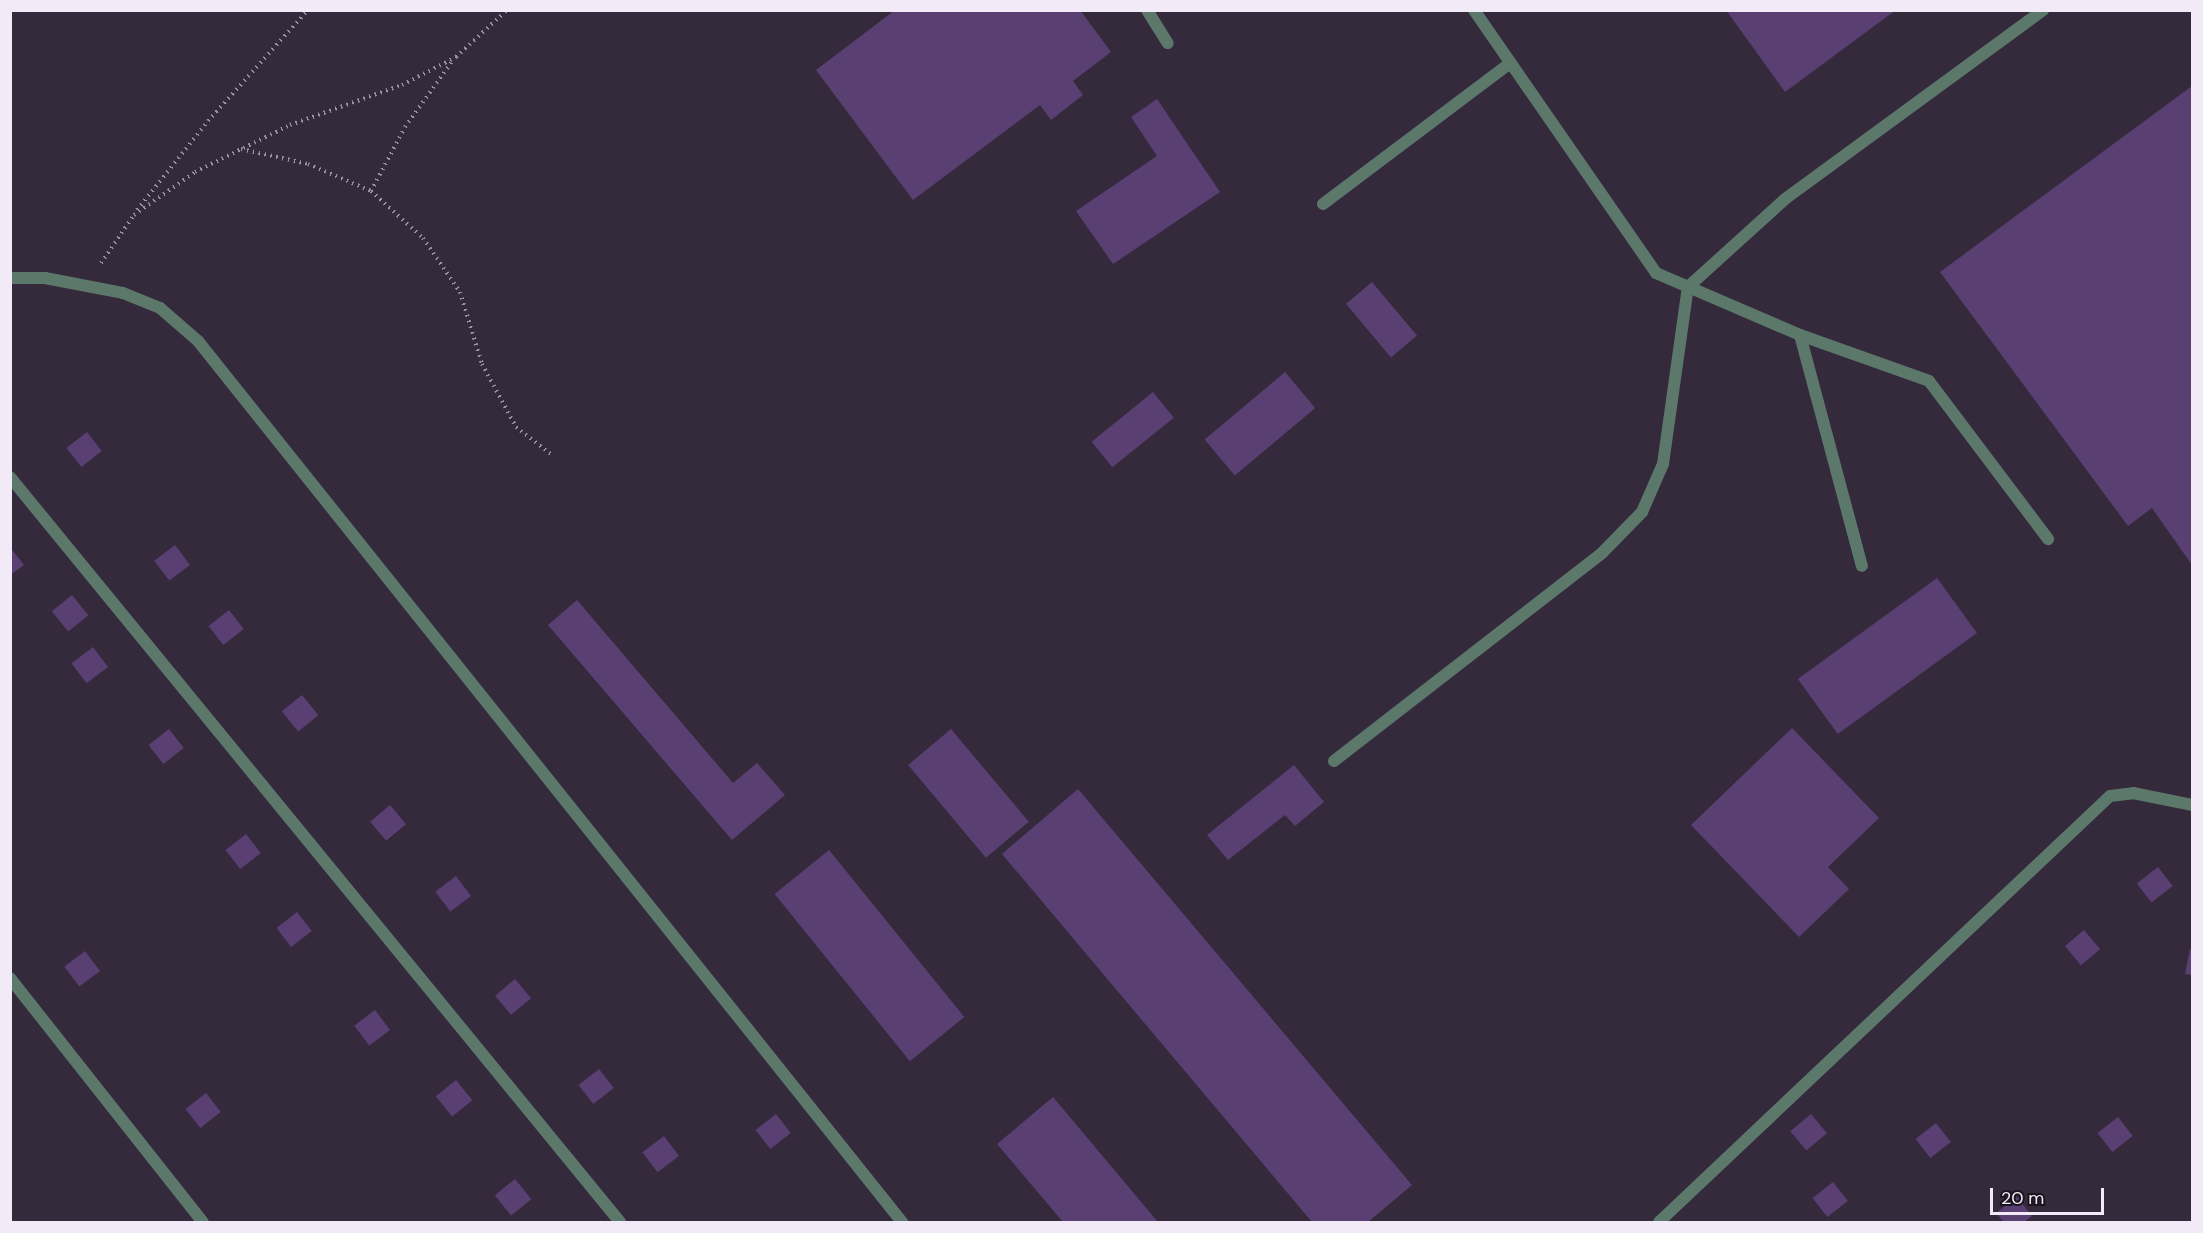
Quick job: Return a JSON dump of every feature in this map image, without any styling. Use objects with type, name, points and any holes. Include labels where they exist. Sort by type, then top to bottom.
[{"type":"lane","points":[[1146,10],[1168,43]]},
{"type":"lane","points":[[1474,10],[1656,273],[1800,335],[1929,381],[2048,539]]},
{"type":"lane","points":[[1334,760],[1602,553],[1642,512],[1663,465],[1688,287],[1785,199],[2043,10]]},
{"type":"lane","points":[[1323,204],[1510,63]]},
{"type":"lane","points":[[10,278],[87,284],[160,308],[198,340],[902,1222]]},
{"type":"lane","points":[[1800,335],[1862,566]]},
{"type":"lane","points":[[10,477],[620,1222]]},
{"type":"lane","points":[[1659,1222],[2110,796],[2133,794],[2193,805]]},
{"type":"lane","points":[[10,978],[203,1222]]},
{"type":"path","points":[[87,284],[134,215],[208,121],[308,10]]},
{"type":"path","points":[[371,191],[405,127],[456,57],[507,10]]},
{"type":"path","points":[[134,215],[195,172],[241,149],[290,125],[402,85],[456,57]]},
{"type":"path","points":[[241,149],[308,164],[371,191],[423,238],[460,292],[482,364],[516,427],[552,455]]},
{"type":"building","points":[[895,10],[1080,10],[1111,52],[1073,81],[1083,95],[1051,120],[1040,105],[913,200],[816,70]]},
{"type":"building","points":[[1726,10],[1896,10],[1785,92]]},
{"type":"building","points":[[2192,86],[2192,565],[2152,508],[2128,526],[1940,272]]},
{"type":"building","points":[[1157,99],[1220,192],[1113,264],[1076,211],[1157,156],[1131,117]]},
{"type":"building","points":[[1372,282],[1417,336],[1391,357],[1346,304]]},
{"type":"building","points":[[1285,372],[1315,408],[1235,475],[1205,439]]},
{"type":"building","points":[[1153,392],[1174,418],[1112,467],[1092,442]]},
{"type":"building","points":[[87,432],[102,451],[81,467],[67,448]]},
{"type":"building","points":[[175,545],[190,565],[169,581],[154,561]]},
{"type":"building","points":[[10,547],[24,565],[10,575]]},
{"type":"building","points":[[1937,578],[1977,633],[1838,734],[1798,679]]},
{"type":"building","points":[[72,595],[88,615],[68,632],[52,611]]},
{"type":"building","points":[[577,600],[733,783],[757,763],[785,795],[732,840],[548,625]]},
{"type":"building","points":[[229,610],[244,629],[223,645],[209,626]]},
{"type":"building","points":[[93,647],[108,667],[86,683],[71,663]]},
{"type":"building","points":[[302,695],[318,715],[298,732],[282,711]]},
{"type":"building","points":[[1792,728],[1879,818],[1828,867],[1849,889],[1799,937],[1691,825]]},
{"type":"building","points":[[169,729],[184,748],[163,764],[149,745]]},
{"type":"building","points":[[951,729],[1029,822],[986,858],[908,765]]},
{"type":"building","points":[[1294,765],[1324,802],[1295,826],[1285,815],[1228,860],[1207,835]]},
{"type":"building","points":[[1078,789],[1412,1185],[1368,1222],[1312,1222],[1002,854]]},
{"type":"building","points":[[390,805],[406,824],[386,841],[370,822]]},
{"type":"building","points":[[246,834],[261,853],[240,869],[226,850]]},
{"type":"building","points":[[829,850],[964,1017],[910,1061],[775,894]]},
{"type":"building","points":[[2158,867],[2173,886],[2151,903],[2137,884]]},
{"type":"building","points":[[456,876],[471,896],[450,912],[435,892]]},
{"type":"building","points":[[297,912],[312,931],[291,947],[277,928]]},
{"type":"building","points":[[2084,930],[2100,949],[2081,965],[2065,946]]},
{"type":"building","points":[[2190,949],[2192,950],[2192,975],[2185,974]]},
{"type":"building","points":[[85,951],[100,971],[79,987],[64,967]]},
{"type":"building","points":[[515,979],[531,998],[511,1015],[495,996]]},
{"type":"building","points":[[375,1010],[390,1030],[369,1046],[354,1026]]},
{"type":"building","points":[[599,1069],[614,1088],[593,1104],[579,1085]]},
{"type":"building","points":[[456,1080],[472,1100],[452,1117],[436,1096]]},
{"type":"building","points":[[206,1093],[221,1112],[200,1128],[186,1109]]},
{"type":"building","points":[[1053,1097],[1158,1222],[1063,1222],[997,1144]]},
{"type":"building","points":[[776,1114],[791,1133],[770,1149],[756,1130]]},
{"type":"building","points":[[1811,1114],[1827,1133],[1806,1151],[1790,1131]]},
{"type":"building","points":[[2118,1117],[2133,1136],[2112,1152],[2098,1133]]},
{"type":"building","points":[[1936,1123],[1951,1142],[1930,1158],[1916,1139]]},
{"type":"building","points":[[664,1136],[679,1156],[657,1172],[642,1152]]},
{"type":"building","points":[[515,1179],[531,1199],[511,1216],[495,1195]]},
{"type":"building","points":[[1833,1182],[1848,1201],[1827,1217],[1813,1198]]},
{"type":"building","points":[[2017,1197],[2032,1216],[2024,1222],[2004,1222],[1996,1213]]}]
